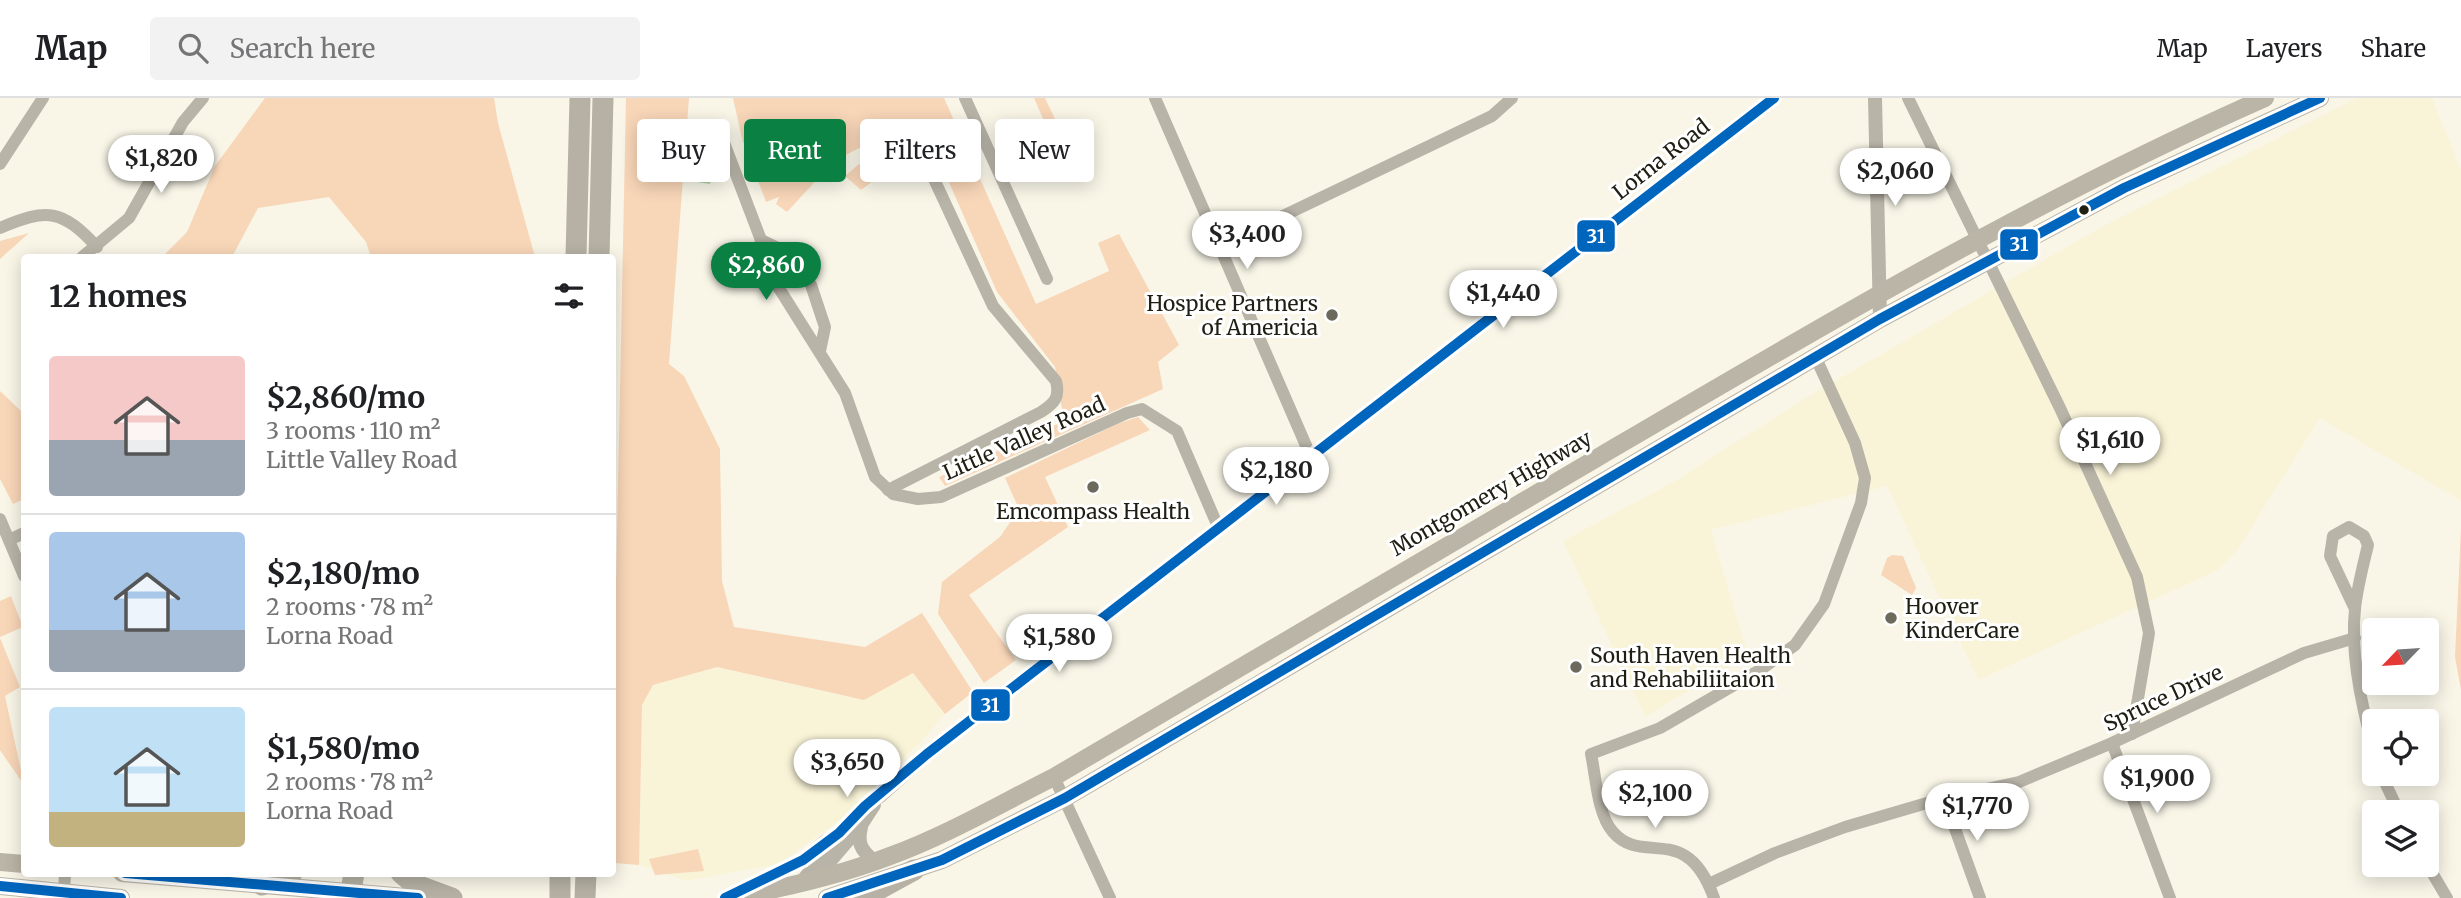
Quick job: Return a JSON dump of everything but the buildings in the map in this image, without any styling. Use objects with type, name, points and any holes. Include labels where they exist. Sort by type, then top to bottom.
[{"type":"highway","points":[[576,254],[580,98]]},
{"type":"highway","points":[[599,254],[603,98]]},
{"type":"highway","points":[[863,898],[914,870]]},
{"type":"highway","points":[[262,885],[282,877]]},
{"type":"highway","points":[[406,877],[414,884],[452,898]]},
{"type":"highway","points":[[560,877],[560,898]]},
{"type":"highway","points":[[585,898],[586,877]]},
{"type":"main road","name":"Montgomery Highway","points":[[728,898],[800,891],[966,823],[1054,777],[1405,569],[1880,295],[2199,127],[2265,98]]},
{"type":"main road","points":[[827,898],[914,870],[964,849],[1065,798],[1880,319],[2124,188],[2320,98]]},
{"type":"main road","points":[[0,862],[21,864]]},
{"type":"main road","points":[[169,877],[262,885],[351,884],[418,898]]},
{"type":"main road","points":[[0,887],[121,898]]},
{"type":"street","points":[[0,164],[43,98]]},
{"type":"street","points":[[86,254],[129,218],[183,122],[203,98]]},
{"type":"street","points":[[965,98],[1046,279]]},
{"type":"street","points":[[1218,247],[1492,116],[1511,98]]},
{"type":"street","name":"Lorna Road","points":[[800,891],[839,833],[865,806],[927,754],[1773,98]]},
{"type":"street","points":[[1875,98],[1880,319]]},
{"type":"street","points":[[1908,98],[2137,576],[2150,633],[2132,734]]},
{"type":"street","points":[[1158,99],[1218,247],[1311,457]]},
{"type":"street","points":[[730,159],[761,240],[758,255],[845,393],[875,477],[888,490],[1041,412],[1054,404],[1059,393],[1056,381],[993,306],[935,182]]},
{"type":"street","points":[[0,228],[24,218],[57,215],[76,225],[97,247]]},
{"type":"street","points":[[761,240],[788,253],[811,285],[825,327],[820,351]]},
{"type":"street","points":[[1714,898],[1696,863],[1679,851],[1626,842],[1612,832],[1605,817],[1591,754],[1660,728],[1760,670],[1795,645],[1824,604],[1861,503],[1865,478],[1855,443],[1815,356]]},
{"type":"street","name":"Little Valley Road","points":[[888,490],[892,494],[918,499],[941,497],[1126,412],[1142,409],[1177,431],[1219,528]]},
{"type":"street","points":[[0,519],[21,566]]},
{"type":"street","points":[[2355,609],[2330,556],[2333,536],[2349,527],[2364,536],[2368,545],[2355,609],[2355,638],[2364,709]]},
{"type":"street","points":[[9,540],[21,534]]},
{"type":"street","name":"Spruce Drive","points":[[1709,884],[1775,853],[1833,832],[1944,799],[2019,782],[2132,734],[2304,653],[2355,638]]},
{"type":"street","points":[[2112,743],[2170,898]]},
{"type":"street","points":[[1054,777],[1110,898]]},
{"type":"street","name":"Lorna Road","points":[[800,891],[862,825],[880,796]]},
{"type":"street","points":[[1944,799],[1980,898]]},
{"type":"street","points":[[862,825],[858,840],[863,851],[873,861]]},
{"type":"street","points":[[728,898],[775,876],[839,833]]},
{"type":"street","points":[[64,892],[65,877]]},
{"type":"street","points":[[2435,877],[2447,898]]},
{"type":"shaded area","points":[[265,98],[494,98],[498,123],[534,254],[370,254],[366,242],[329,197],[258,208],[234,254],[165,254],[187,232],[215,166]]},
{"type":"shaded area","points":[[626,98],[689,98],[687,119],[637,119],[637,182],[683,182],[669,364],[684,376],[720,449],[722,581],[734,627],[865,647],[922,613],[973,692],[945,714],[913,673],[864,700],[717,667],[653,685],[642,705],[639,865],[616,863],[616,583]]},
{"type":"shaded area","points":[[733,98],[944,98],[953,119],[860,119],[860,148],[846,155],[846,119],[744,119],[743,143]]},
{"type":"shaded area","points":[[1034,98],[1045,98],[1055,119],[1043,119]]},
{"type":"shaded area","points":[[2357,98],[2432,98],[2461,169],[2461,501],[2320,418],[2237,551],[2218,570],[1978,680],[1887,486],[1711,530],[1748,655],[1645,717],[1563,541],[1673,482],[1804,399],[2101,227]]},
{"type":"shaded area","points":[[859,164],[860,182],[872,182],[861,190],[846,175]]},
{"type":"shaded area","points":[[981,181],[1036,304],[1109,271],[1098,243],[1119,234],[1179,345],[1158,362],[1163,389],[945,486],[939,477],[1064,421],[1055,367],[997,292],[949,182]]},
{"type":"shaded area","points":[[759,182],[815,182],[787,212],[776,204],[779,197],[766,202]]},
{"type":"shaded area","points":[[29,233],[0,259],[0,241]]},
{"type":"shaded area","points":[[0,391],[21,411],[21,500],[13,504],[0,479]]},
{"type":"shaded area","points":[[1138,417],[1150,430],[1045,477],[1068,527],[969,595],[1016,660],[984,683],[938,614],[942,582],[1000,537],[1019,509],[1005,478],[1117,424]]},
{"type":"shaded area","points":[[2461,528],[2461,690],[2455,657]]},
{"type":"shaded area","points":[[1892,555],[1903,556],[1916,588],[1912,595],[1881,575],[1887,558]]},
{"type":"shaded area","points":[[11,596],[21,628],[0,637],[0,601]]},
{"type":"shaded area","points":[[0,638],[20,687],[5,696],[21,781],[0,750]]},
{"type":"shaded area","points":[[717,667],[864,700],[913,673],[945,714],[923,740],[840,820],[779,864],[686,881],[639,865],[642,705],[653,685]]},
{"type":"shaded area","points":[[698,849],[704,871],[655,875],[649,859]]},
{"type":"transit line","name":"31","points":[[725,898],[803,860],[839,833],[865,806],[927,754],[1774,98]]},
{"type":"transit line","name":"31","points":[[827,898],[942,860],[1065,798],[1880,319],[2124,188],[2320,98]]},
{"type":"transit line","name":"31","points":[[172,877],[418,898]]},
{"type":"transit line","name":"31","points":[[0,886],[121,898]]},
{"type":"place","name":"Hospice Partners of Americia","points":[[1332,315]]},
{"type":"place","name":"Emcompass Health","points":[[1093,487]]},
{"type":"place","name":"Hoover KinderCare","points":[[1891,618]]},
{"type":"place","name":"South Haven Health and Rehabiliitaion","points":[[1576,667]]}]
